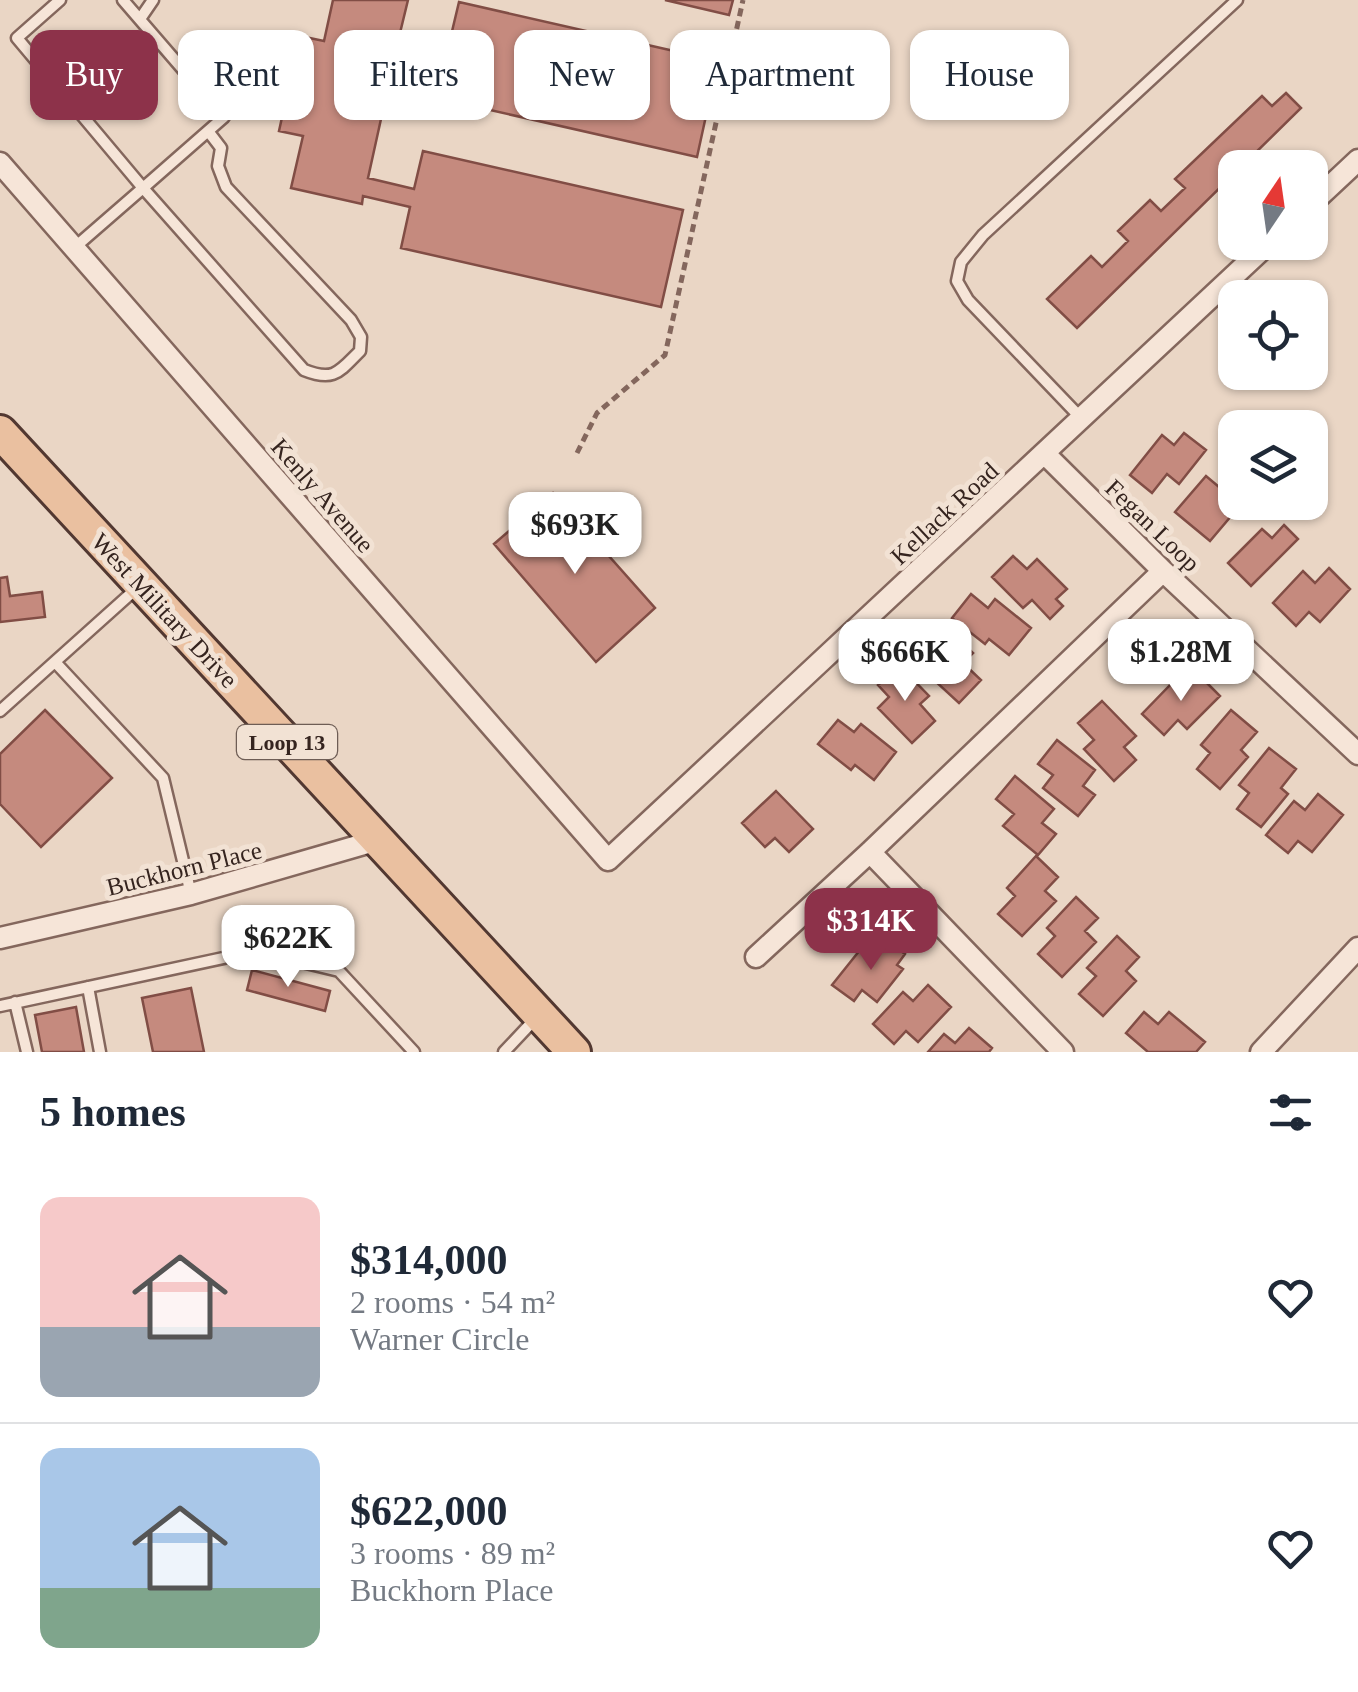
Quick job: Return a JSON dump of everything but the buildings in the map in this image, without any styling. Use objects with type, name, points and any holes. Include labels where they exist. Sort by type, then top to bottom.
[{"type":"main road","name":"West Military Drive","points":[[0,432],[539,1014],[568,1050]]},
{"type":"street","points":[[1328,188],[1358,160]]},
{"type":"street","name":"Kenly Avenue","points":[[0,163],[608,860]]},
{"type":"street","name":"Kellack Road","points":[[608,860],[1251,260]]},
{"type":"street","name":"Fegan Loop","points":[[1045,454],[1358,754]]},
{"type":"street","points":[[756,956],[1163,571]]},
{"type":"street","name":"Buckhorn Place","points":[[0,938],[191,894],[378,840]]},
{"type":"street","points":[[870,852],[1063,1052]]},
{"type":"street","points":[[1261,1052],[1358,948]]},
{"type":"lane","points":[[60,0],[17,38],[142,188],[304,370],[322,377],[337,374],[360,351],[361,336],[351,320],[226,187],[218,166],[221,148],[208,131]]},
{"type":"lane","points":[[74,248],[224,117],[123,0]]},
{"type":"lane","points":[[140,19],[153,0]]},
{"type":"lane","points":[[1082,419],[968,300],[956,281],[961,262],[984,235],[1236,0]]},
{"type":"lane","points":[[0,710],[141,585]]},
{"type":"lane","points":[[56,662],[163,778],[191,894]]},
{"type":"lane","points":[[0,1006],[256,952],[339,972],[414,1052]]},
{"type":"lane","points":[[88,987],[100,1052]]},
{"type":"lane","points":[[16,1002],[27,1052]]},
{"type":"lane","points":[[504,1052],[539,1014]]},
{"type":"path","points":[[577,454],[596,413],[665,355],[743,0]]}]
